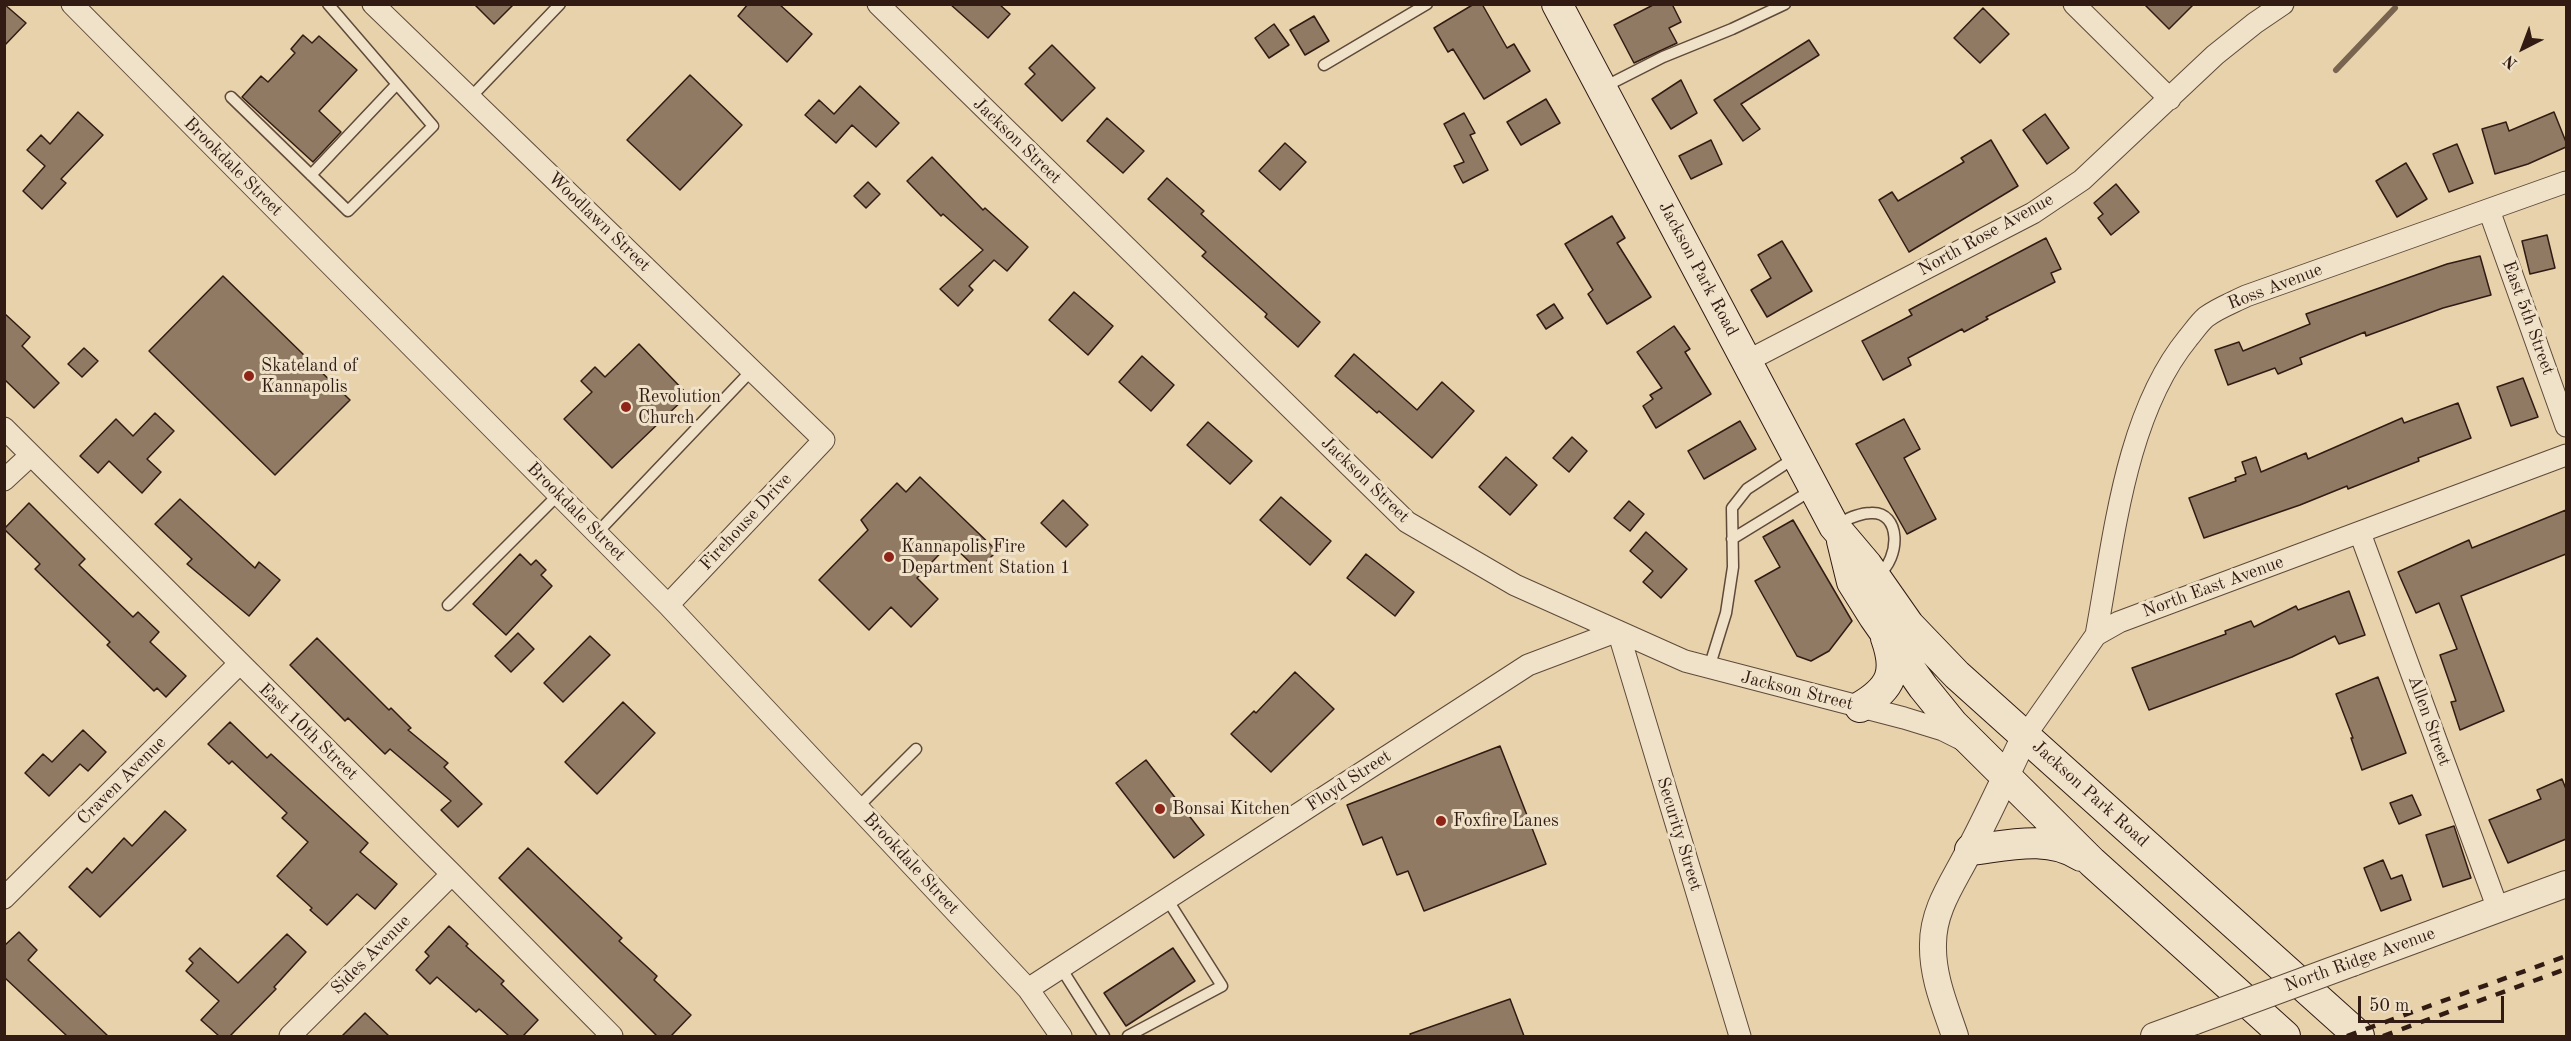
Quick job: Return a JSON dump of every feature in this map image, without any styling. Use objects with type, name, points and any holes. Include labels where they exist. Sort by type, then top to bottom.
[{"type":"main road","name":"Jackson Park Road","points":[[1557,4],[1837,530],[1875,576],[1920,638],[1957,675],[2359,1036]]},
{"type":"main road","name":"Jackson Park Road","points":[[1837,530],[1852,582],[1885,635],[1939,708],[1980,752],[2096,866],[2285,1036]]},
{"type":"main road","points":[[1860,707],[1883,691],[1890,679],[1894,659],[1885,635]]},
{"type":"main road","points":[[1970,850],[2024,843],[2060,846],[2096,866]]},
{"type":"street","name":"Brookdale Street","points":[[72,4],[668,605],[1028,989],[1061,1036]]},
{"type":"street","name":"Woodlawn Street","points":[[373,4],[824,440]]},
{"type":"street","name":"Jackson Street","points":[[878,4],[1407,522],[1515,585],[1684,661],[1943,730],[1980,752]]},
{"type":"street","points":[[2074,4],[2170,99]]},
{"type":"street","name":"North Rose Avenue","points":[[1747,361],[2033,213],[2082,180],[2216,55],[2255,23],[2283,4]]},
{"type":"street","name":"Ross Avenue","points":[[2096,635],[2127,473],[2137,437],[2155,391],[2178,351],[2204,319],[2216,310],[2246,296],[2566,182]]},
{"type":"street","name":"East 5th Street","points":[[2489,210],[2566,426]]},
{"type":"street","name":"East 10th Street","points":[[4,428],[612,1036]]},
{"type":"street","name":"Firehouse Drive","points":[[668,605],[824,440]]},
{"type":"street","name":"North East Avenue","points":[[1959,1032],[1934,970],[1936,918],[1947,890],[1970,850],[2025,736],[2096,635],[2119,622],[2566,454]]},
{"type":"street","points":[[4,480],[31,455]]},
{"type":"street","name":"Allen Street","points":[[2360,533],[2498,909]]},
{"type":"street","name":"Floyd Street","points":[[1028,989],[1528,665],[1618,631]]},
{"type":"street","name":"Security Street","points":[[1618,631],[1740,1036]]},
{"type":"street","name":"Craven Avenue","points":[[4,898],[239,664]]},
{"type":"street","name":"Sides Avenue","points":[[290,1036],[452,874]]},
{"type":"street","name":"North Ridge Avenue","points":[[2154,1036],[2566,884]]},
{"type":"lane","points":[[231,97],[348,210],[433,126],[396,86],[328,4]]},
{"type":"lane","points":[[470,98],[560,4]]},
{"type":"lane","points":[[1324,65],[1427,4]]},
{"type":"lane","points":[[1602,89],[1663,57],[1732,29],[1785,4]]},
{"type":"lane","points":[[311,175],[396,86]]},
{"type":"lane","points":[[597,533],[752,370]]},
{"type":"lane","points":[[1709,668],[1726,614],[1733,567],[1732,508],[1747,489],[1797,457]]},
{"type":"lane","points":[[1732,539],[1814,488]]},
{"type":"lane","points":[[448,605],[559,495]]},
{"type":"lane","points":[[1837,530],[1858,515],[1872,512],[1883,515],[1892,529],[1896,542],[1892,558],[1883,571],[1875,576]]},
{"type":"lane","points":[[858,807],[916,749]]},
{"type":"lane","points":[[1128,1036],[1222,986],[1167,899]]},
{"type":"lane","points":[[1061,968],[1104,1036]]},
{"type":"building","points":[[4,4],[26,23],[4,46]]},
{"type":"building","points":[[474,4],[514,4],[494,24]]},
{"type":"building","points":[[748,4],[779,4],[812,34],[787,62],[738,16]]},
{"type":"building","points":[[950,4],[999,4],[1010,14],[988,38]]},
{"type":"building","points":[[1474,4],[1482,4],[1507,48],[1514,44],[1530,71],[1484,99],[1453,49],[1448,52],[1434,28]]},
{"type":"building","points":[[1655,4],[1672,4],[1681,22],[1669,28],[1677,43],[1634,63],[1614,25]]},
{"type":"building","points":[[2144,4],[2194,4],[2169,29]]},
{"type":"building","points":[[1983,8],[2009,34],[1980,63],[1954,38]]},
{"type":"building","points":[[1314,16],[1329,41],[1305,55],[1290,30]]},
{"type":"building","points":[[1274,24],[1289,45],[1269,58],[1255,38]]},
{"type":"building","points":[[303,35],[312,43],[319,36],[357,70],[319,111],[341,132],[313,162],[242,97],[261,76],[268,82],[295,53],[291,49]]},
{"type":"building","points":[[1809,40],[1819,55],[1741,104],[1760,129],[1743,141],[1714,100]]},
{"type":"building","points":[[1052,45],[1095,88],[1062,121],[1025,84],[1035,74],[1029,68]]},
{"type":"building","points":[[690,75],[742,125],[680,190],[627,140]]},
{"type":"building","points":[[1681,80],[1697,113],[1671,129],[1652,99]]},
{"type":"building","points":[[860,86],[899,123],[876,147],[852,125],[836,143],[805,115],[819,100],[834,114]]},
{"type":"building","points":[[1546,99],[1560,123],[1521,145],[1507,122]]},
{"type":"building","points":[[78,112],[103,135],[61,179],[66,183],[42,209],[23,191],[45,166],[27,150],[41,135],[50,144]]},
{"type":"building","points":[[2554,112],[2566,147],[2528,164],[2495,174],[2482,129],[2506,122],[2509,131]]},
{"type":"building","points":[[1464,113],[1475,133],[1470,135],[1488,170],[1463,183],[1454,166],[1464,162],[1444,124]]},
{"type":"building","points":[[2045,114],[2069,148],[2047,164],[2023,130]]},
{"type":"building","points":[[1107,118],[1144,151],[1123,173],[1087,141]]},
{"type":"building","points":[[1711,140],[1722,164],[1691,179],[1679,156]]},
{"type":"building","points":[[1991,140],[2018,186],[1909,252],[1879,200],[1892,192],[1898,201],[1964,162],[1961,158]]},
{"type":"building","points":[[1285,143],[1306,162],[1280,190],[1259,171]]},
{"type":"building","points":[[2457,144],[2473,183],[2449,192],[2433,154]]},
{"type":"building","points":[[932,157],[983,210],[985,208],[1028,247],[1007,271],[994,260],[969,286],[973,290],[958,306],[940,289],[983,250],[943,214],[941,216],[907,181]]},
{"type":"building","points":[[2406,163],[2427,199],[2397,217],[2376,181]]},
{"type":"building","points":[[1167,178],[1204,211],[1201,214],[1320,322],[1298,347],[1265,317],[1267,314],[1202,256],[1206,252],[1148,199]]},
{"type":"building","points":[[868,182],[880,194],[866,208],[854,196]]},
{"type":"building","points":[[2116,184],[2139,212],[2111,235],[2098,218],[2103,214],[2094,203]]},
{"type":"building","points":[[1612,216],[1625,238],[1617,243],[1651,297],[1607,324],[1588,294],[1593,290],[1565,244]]},
{"type":"building","points":[[2547,235],[2555,268],[2530,274],[2522,241]]},
{"type":"building","points":[[2046,238],[2061,269],[2051,273],[2055,282],[1986,317],[1988,319],[1964,332],[1962,329],[1908,358],[1911,365],[1883,380],[1862,341],[1912,315],[1909,310]]},
{"type":"building","points":[[1782,241],[1812,291],[1767,317],[1751,290],[1771,278],[1758,255]]},
{"type":"building","points":[[2480,256],[2491,295],[2443,308],[2366,336],[2365,332],[2300,358],[2302,364],[2278,374],[2275,368],[2228,385],[2215,350],[2239,342],[2243,351],[2310,324],[2306,314],[2447,264]]},
{"type":"building","name":"Skateland of Kannapolis","points":[[223,276],[350,400],[275,475],[149,351]]},
{"type":"building","points":[[1074,292],[1113,326],[1088,355],[1049,320]]},
{"type":"building","points":[[1554,304],[1563,318],[1546,329],[1537,315]]},
{"type":"building","points":[[4,313],[30,337],[22,346],[59,383],[34,408],[4,379]]},
{"type":"building","points":[[1674,326],[1690,349],[1685,352],[1711,394],[1656,428],[1643,406],[1653,399],[1650,395],[1662,388],[1637,352]]},
{"type":"building","name":"Revolution Church","points":[[639,344],[688,395],[612,468],[564,419],[592,392],[581,381],[595,367],[605,377]]},
{"type":"building","points":[[84,348],[98,361],[82,377],[68,364]]},
{"type":"building","points":[[1354,354],[1417,410],[1442,382],[1474,411],[1432,458],[1335,376]]},
{"type":"building","points":[[1142,356],[1174,385],[1151,411],[1119,382]]},
{"type":"building","points":[[2523,378],[2538,417],[2511,426],[2497,387]]},
{"type":"building","points":[[2458,403],[2471,438],[2418,458],[2419,461],[2348,489],[2347,486],[2204,538],[2189,498],[2236,481],[2235,478],[2246,474],[2242,462],[2256,457],[2261,472],[2306,453],[2308,459],[2402,418],[2404,423]]},
{"type":"building","points":[[155,413],[174,431],[147,459],[161,472],[142,493],[109,461],[98,473],[80,456],[116,419],[133,436]]},
{"type":"building","points":[[1904,419],[1920,449],[1904,458],[1936,519],[1907,534],[1856,444]]},
{"type":"building","points":[[1740,421],[1756,449],[1704,479],[1688,451]]},
{"type":"building","points":[[1208,422],[1252,461],[1230,484],[1187,445]]},
{"type":"building","points":[[1572,437],[1587,451],[1569,472],[1553,458]]},
{"type":"building","points":[[1506,457],[1537,485],[1510,515],[1479,487]]},
{"type":"building","name":"Kannapolis Fire Department Station 1","points":[[920,477],[997,551],[978,570],[950,543],[917,578],[938,599],[911,627],[891,607],[869,630],[819,580],[868,530],[861,520],[897,483],[906,492]]},
{"type":"building","points":[[1281,497],[1331,541],[1310,565],[1260,520]]},
{"type":"building","points":[[180,499],[255,568],[259,562],[280,580],[249,616],[187,564],[192,559],[155,524]]},
{"type":"building","points":[[1063,500],[1088,525],[1066,547],[1041,523]]},
{"type":"building","points":[[1629,501],[1644,514],[1630,531],[1614,518]]},
{"type":"building","points":[[29,503],[85,559],[79,565],[133,617],[138,612],[159,632],[150,642],[186,676],[166,697],[157,688],[154,691],[107,645],[110,642],[35,569],[40,564],[4,529]]},
{"type":"building","points":[[2566,510],[2566,554],[2461,596],[2504,711],[2460,730],[2451,702],[2456,701],[2440,655],[2457,649],[2439,603],[2416,613],[2398,572],[2469,540],[2472,548]]},
{"type":"building","points":[[1793,520],[1852,621],[1829,651],[1811,661],[1797,656],[1755,581],[1780,567],[1763,537]]},
{"type":"building","points":[[1646,532],[1687,569],[1661,598],[1643,582],[1653,571],[1630,551]]},
{"type":"building","points":[[520,554],[531,565],[536,560],[546,570],[541,575],[552,586],[506,635],[473,604]]},
{"type":"building","points":[[1366,554],[1414,592],[1395,616],[1347,578]]},
{"type":"building","points":[[2349,591],[2365,635],[2339,644],[2335,636],[2292,657],[2149,710],[2132,668],[2226,634],[2225,631],[2251,621],[2254,627],[2296,606],[2298,610]]},
{"type":"building","points":[[518,633],[534,649],[511,672],[495,656]]},
{"type":"building","points":[[590,636],[610,655],[563,702],[544,683]]},
{"type":"building","points":[[317,638],[389,710],[391,708],[411,728],[408,730],[448,763],[444,767],[482,804],[458,827],[441,810],[451,801],[390,749],[385,754],[348,718],[345,721],[290,665]]},
{"type":"building","points":[[1295,672],[1334,709],[1271,772],[1231,734],[1254,711],[1256,713]]},
{"type":"building","points":[[2378,677],[2406,753],[2362,770],[2351,738],[2353,738],[2336,694]]},
{"type":"building","points":[[623,702],[655,733],[597,794],[565,762]]},
{"type":"building","points":[[230,722],[267,758],[271,754],[368,843],[360,852],[397,884],[375,909],[357,894],[327,925],[277,876],[308,842],[282,818],[287,813],[232,761],[229,764],[208,744]]},
{"type":"building","points":[[83,730],[106,752],[88,771],[80,764],[49,796],[25,773],[43,754],[52,762]]},
{"type":"building","name":"Foxfire Lanes","points":[[1500,746],[1546,864],[1424,911],[1408,871],[1397,875],[1382,837],[1363,845],[1347,805]]},
{"type":"building","name":"Bonsai Kitchen","points":[[1146,760],[1204,835],[1174,858],[1116,783]]},
{"type":"building","points":[[2562,779],[2566,789],[2566,839],[2508,863],[2489,820],[2541,799],[2537,790]]},
{"type":"building","points":[[2412,795],[2421,815],[2399,824],[2390,803]]},
{"type":"building","points":[[165,811],[186,830],[100,917],[69,887],[87,868],[92,873],[124,838],[132,846]]},
{"type":"building","points":[[2454,826],[2471,878],[2443,887],[2426,835]]},
{"type":"building","points":[[528,848],[622,938],[619,941],[657,976],[654,980],[691,1015],[671,1036],[657,1036],[499,878]]},
{"type":"building","points":[[2383,860],[2391,879],[2402,875],[2411,900],[2381,911],[2364,868]]},
{"type":"building","points":[[449,926],[468,944],[466,946],[504,981],[501,984],[538,1020],[523,1036],[509,1036],[479,1009],[476,1012],[437,977],[430,984],[416,970],[429,956],[425,952]]},
{"type":"building","points":[[19,932],[37,950],[28,960],[108,1036],[67,1036],[4,977],[4,946]]},
{"type":"building","points":[[287,934],[306,952],[274,987],[276,989],[230,1036],[219,1036],[201,1020],[219,1001],[186,971],[193,963],[189,959],[200,948],[238,983]]},
{"type":"building","points":[[1173,948],[1195,981],[1126,1026],[1104,993]]},
{"type":"building","points":[[1510,999],[1524,1036],[1411,1036],[1410,1034]]},
{"type":"building","points":[[365,1013],[389,1036],[342,1036]]},
{"type":"waterway","points":[[2336,70],[2395,8]]},
{"type":"railway","points":[[2347,1036],[2566,956]]},
{"type":"railway","points":[[2383,1036],[2566,969]]},
{"type":"place","name":"Skateland of Kannapolis","points":[[249,376]]},
{"type":"place","name":"Revolution Church","points":[[626,407]]},
{"type":"place","name":"Kannapolis Fire Department Station 1","points":[[889,557]]},
{"type":"place","name":"Bonsai Kitchen","points":[[1160,809]]},
{"type":"place","name":"Foxfire Lanes","points":[[1441,821]]}]
